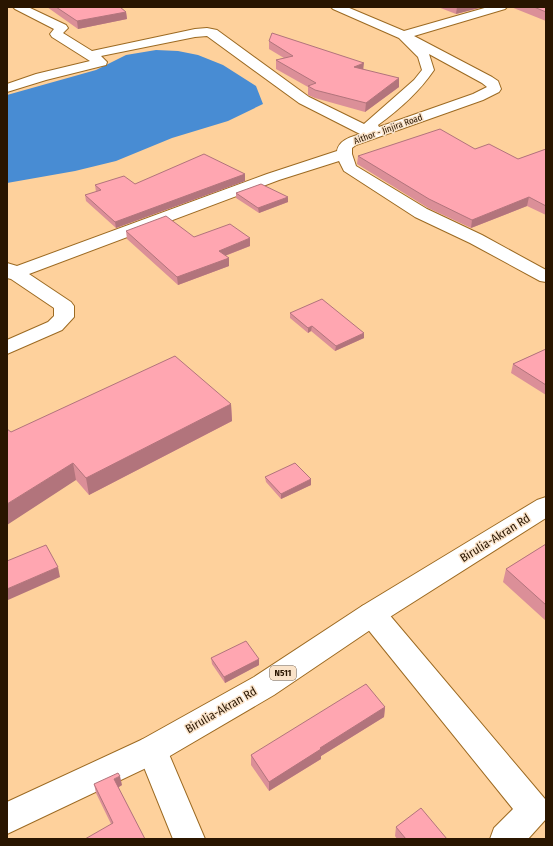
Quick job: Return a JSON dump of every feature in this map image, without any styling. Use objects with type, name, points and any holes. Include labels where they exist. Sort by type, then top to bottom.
[{"type":"main road","points":[[7,88],[41,77],[101,62],[56,34],[62,28],[19,7]]},
{"type":"main road","name":"Aithor - Jinjira Road","points":[[337,7],[403,35],[487,80],[493,84],[494,89],[478,97],[351,142],[345,148],[344,154],[349,168],[421,214],[476,239],[546,277]]},
{"type":"main road","points":[[372,134],[371,124],[392,108],[419,83],[428,70],[424,56],[403,35],[501,7]]},
{"type":"main road","points":[[89,55],[195,33],[213,33],[304,100],[372,134]]},
{"type":"main road","points":[[10,271],[272,177],[344,154]]},
{"type":"main road","points":[[7,348],[55,326],[64,317],[64,306],[10,271]]},
{"type":"main road","name":"Birulia-Akran Rd","points":[[7,818],[152,750],[264,686],[372,614],[546,506]]},
{"type":"main road","points":[[372,614],[534,810],[506,839]]},
{"type":"main road","points":[[152,750],[189,839]]},
{"type":"water","points":[[156,50],[178,51],[198,55],[223,65],[256,86],[263,104],[228,121],[172,138],[116,161],[75,171],[7,183],[7,95],[96,70],[126,55]]},
{"type":"building","points":[[56,7],[120,7],[126,12],[77,21]]},
{"type":"building","points":[[534,7],[546,7],[546,12]]},
{"type":"building","points":[[272,33],[364,63],[354,67],[399,78],[366,103],[315,90],[308,86],[316,83],[276,60],[293,56],[269,41]]},
{"type":"building","points":[[440,129],[475,149],[489,144],[518,159],[546,149],[546,206],[529,197],[472,220],[429,199],[358,156]]},
{"type":"building","points":[[204,154],[245,174],[115,222],[85,195],[101,190],[95,185],[124,176],[135,184]]},
{"type":"building","points":[[261,184],[288,197],[258,208],[236,193]]},
{"type":"building","points":[[166,216],[194,237],[230,224],[250,238],[219,251],[229,258],[177,277],[126,231]]},
{"type":"building","points":[[322,299],[364,333],[336,346],[312,326],[308,328],[290,313]]},
{"type":"building","points":[[546,349],[546,385],[513,364]]},
{"type":"building","points":[[175,356],[231,404],[86,478],[73,463],[7,504],[7,429],[11,432]]},
{"type":"building","points":[[295,463],[311,479],[281,494],[265,477]]},
{"type":"building","points":[[546,544],[546,605],[506,569]]},
{"type":"building","points":[[46,545],[58,567],[7,589],[7,561]]},
{"type":"building","points":[[246,641],[259,659],[224,677],[211,658]]},
{"type":"building","points":[[366,684],[385,707],[269,782],[251,755]]},
{"type":"building","points":[[118,773],[120,776],[114,779],[145,839],[85,839],[113,823],[94,784]]},
{"type":"building","points":[[421,808],[447,839],[406,839],[396,827]]}]
